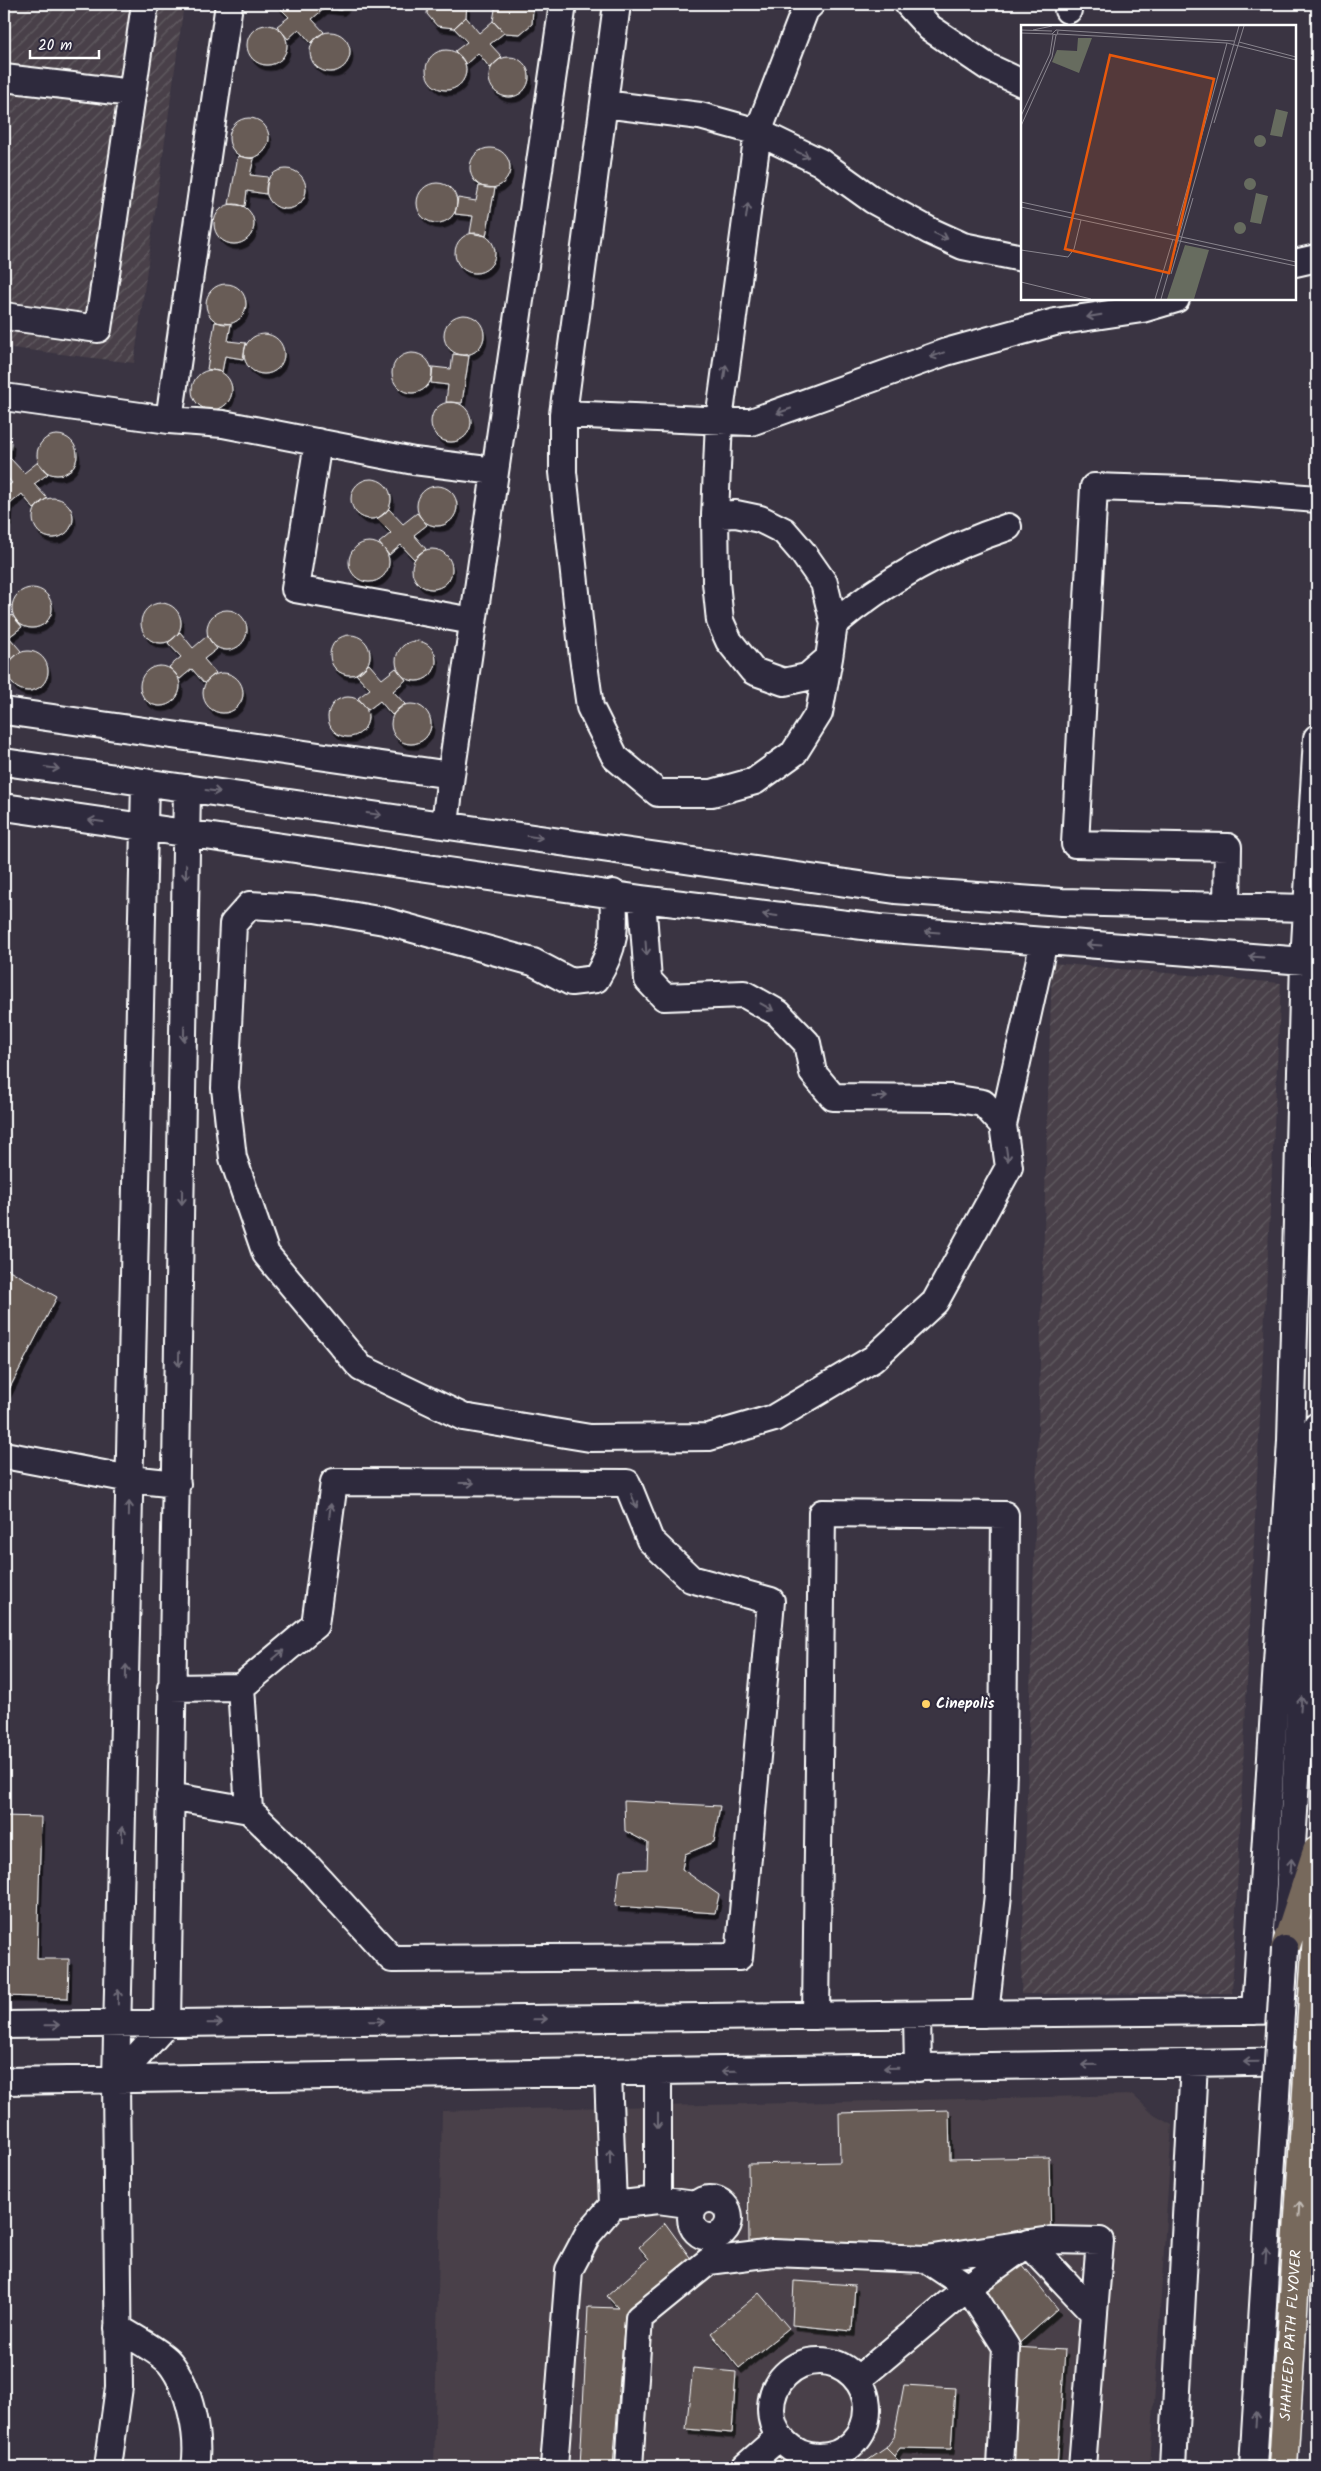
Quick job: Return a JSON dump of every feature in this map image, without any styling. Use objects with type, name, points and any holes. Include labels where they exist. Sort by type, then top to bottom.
[{"type":"highway","points":[[1286,1950],[1317,1851]]},
{"type":"highway","name":"SHAHEED PATH FLYOVER","points":[[1283,2467],[1317,1942]]},
{"type":"street","points":[[4,316],[98,328],[145,4]]},
{"type":"street","points":[[169,420],[229,4]]},
{"type":"street","points":[[445,824],[563,4]]},
{"type":"street","points":[[617,4],[563,414],[563,472],[590,707],[615,757],[658,793],[712,793],[755,782],[794,753],[819,713],[834,624],[824,583],[784,531],[760,519],[736,514],[715,515]]},
{"type":"street","points":[[811,4],[805,10],[758,132],[719,420],[715,515],[716,582],[720,621],[729,641],[753,671],[784,682],[808,677],[829,658]]},
{"type":"street","points":[[908,4],[930,28],[988,67],[1021,83]]},
{"type":"street","points":[[4,78],[132,93]]},
{"type":"street","points":[[604,104],[700,116],[758,132],[820,162],[873,200],[930,231],[963,246],[1021,258]]},
{"type":"street","points":[[1296,263],[1317,258]]},
{"type":"street","points":[[563,414],[751,422],[946,352],[1054,322],[1132,304],[1167,300]]},
{"type":"street","points":[[4,397],[169,420],[223,424],[414,460],[495,471]]},
{"type":"street","points":[[318,442],[295,589],[473,621]]},
{"type":"street","points":[[1227,906],[1228,847],[1075,844],[1094,487],[1217,491],[1317,499]]},
{"type":"street","points":[[834,624],[868,596],[910,571],[968,540],[1008,527]]},
{"type":"street","points":[[4,711],[451,775]]},
{"type":"street","points":[[1256,2011],[1291,1442],[1304,961],[1317,738]]},
{"type":"street","points":[[4,762],[895,890],[1062,902],[1308,908]]},
{"type":"street","points":[[108,2467],[119,2387],[116,2080],[145,782]]},
{"type":"street","points":[[116,2080],[167,2023],[187,788]]},
{"type":"street","points":[[4,807],[613,893],[642,899],[879,928],[1304,961]]},
{"type":"street","points":[[613,893],[615,934],[608,959],[596,979],[584,982],[571,982],[533,962],[456,940],[384,921],[315,909],[250,905],[233,924],[225,1088],[233,1158],[266,1254],[361,1368],[463,1417],[590,1438],[709,1437],[774,1418],[873,1359],[935,1302],[1009,1168],[1003,1126],[1044,941]]},
{"type":"street","points":[[642,899],[648,980],[664,997],[744,994],[778,1013],[807,1043],[813,1072],[833,1097],[952,1098],[984,1103],[1003,1126]]},
{"type":"street","points":[[1253,2467],[1317,1426]]},
{"type":"street","points":[[4,1455],[130,1479],[177,1484]]},
{"type":"street","points":[[170,1796],[249,1810],[309,1868],[392,1959],[739,1957],[771,1601],[691,1579],[650,1540],[627,1483],[334,1482],[316,1625],[241,1687],[171,1688]]},
{"type":"street","points":[[816,2016],[822,1513],[1005,1515],[1003,1771],[998,1895],[985,2014]]},
{"type":"street","points":[[241,1687],[249,1810]]},
{"type":"street","points":[[4,2025],[1317,2010]]},
{"type":"street","points":[[917,2015],[918,2068]]},
{"type":"street","points":[[4,2081],[608,2074],[1317,2062]]},
{"type":"street","points":[[1173,2467],[1194,2063]]},
{"type":"street","points":[[658,2072],[658,2200]]},
{"type":"street","points":[[608,2074],[613,2205]]},
{"type":"street","points":[[554,2467],[569,2270],[588,2234],[613,2205],[658,2200],[695,2205],[690,2219],[695,2230],[706,2237],[718,2235],[724,2231],[745,2257]]},
{"type":"street","points":[[629,2467],[639,2318],[709,2261],[773,2253],[926,2259],[1051,2240],[1100,2241],[1082,2467]]},
{"type":"street","points":[[857,2380],[968,2287],[1028,2243]]},
{"type":"street","points":[[1028,2243],[1094,2313]]},
{"type":"street","points":[[926,2259],[968,2287],[1006,2347],[1000,2467]]},
{"type":"street","points":[[118,2328],[169,2362],[187,2395],[198,2451],[195,2467]]},
{"type":"street","points":[[823,2361],[838,2365],[852,2373],[857,2380],[867,2400],[867,2416],[862,2432],[852,2445],[838,2454],[822,2457],[806,2456],[791,2449],[779,2437],[772,2422],[770,2407],[774,2391],[782,2378],[793,2368],[808,2362],[823,2361]]},
{"type":"street","points":[[745,2467],[779,2437]]},
{"type":"shaded area","points":[[4,4],[184,4],[134,363],[4,347]]},
{"type":"shaded area","points":[[1052,963],[1281,983],[1232,1993],[1021,1994]]},
{"type":"shaded area","points":[[1133,2095],[1154,2115],[1172,2125],[1150,2467],[434,2467],[442,2111]]},
{"type":"building","points":[[276,4],[297,4],[301,8],[306,4],[321,4],[325,8],[312,19],[324,32],[311,43],[299,29],[288,39],[277,26],[289,17]]},
{"type":"building","points":[[321,4],[348,4],[341,10],[325,8]]},
{"type":"building","points":[[428,4],[467,4],[466,17],[454,28],[437,26],[427,14]]},
{"type":"building","points":[[496,4],[529,4],[533,8],[532,24],[520,34],[504,33],[493,21]]},
{"type":"building","points":[[466,17],[479,33],[493,21],[504,33],[490,44],[502,57],[490,68],[478,53],[466,64],[455,51],[467,42],[454,28]]},
{"type":"building","points":[[263,25],[271,25],[278,28],[284,34],[287,45],[284,56],[278,62],[271,65],[263,65],[256,62],[250,56],[247,49],[247,41],[250,34],[256,28]]},
{"type":"building","points":[[326,32],[334,32],[341,35],[347,41],[350,52],[347,63],[341,69],[334,72],[326,72],[319,69],[313,63],[310,56],[310,48],[313,41],[319,35]]},
{"type":"building","points":[[442,50],[450,50],[457,53],[463,59],[466,70],[463,81],[457,87],[450,90],[442,90],[435,87],[429,81],[426,74],[426,66],[429,59],[435,53]]},
{"type":"building","points":[[505,57],[513,57],[520,60],[526,66],[529,77],[526,88],[520,94],[513,97],[505,97],[498,94],[492,88],[489,81],[489,73],[492,66],[498,60]]},
{"type":"building","points":[[245,118],[253,118],[260,121],[266,127],[269,138],[266,149],[260,155],[253,158],[245,158],[238,155],[232,149],[229,142],[229,134],[232,127],[238,121]]},
{"type":"building","points":[[486,148],[494,148],[501,151],[507,157],[510,168],[507,179],[501,185],[494,188],[486,188],[479,185],[473,179],[470,172],[470,164],[473,157],[479,151]]},
{"type":"building","points":[[238,156],[254,159],[250,175],[268,177],[266,194],[247,191],[245,206],[229,204]]},
{"type":"building","points":[[282,169],[290,169],[297,172],[303,178],[306,189],[303,200],[297,206],[290,209],[282,209],[275,206],[269,200],[266,193],[266,185],[269,178],[275,172]]},
{"type":"building","points":[[433,183],[441,183],[448,186],[454,192],[457,203],[454,214],[448,220],[441,223],[433,223],[426,220],[420,214],[417,207],[417,199],[420,192],[426,186]]},
{"type":"building","points":[[479,186],[495,188],[486,236],[470,233],[473,216],[455,214],[458,198],[476,201]]},
{"type":"building","points":[[230,204],[238,204],[245,207],[251,213],[254,224],[251,235],[245,241],[238,244],[230,244],[223,241],[217,235],[214,228],[214,220],[217,213],[223,207]]},
{"type":"building","points":[[471,233],[479,233],[486,236],[492,242],[495,253],[492,264],[486,270],[479,273],[471,273],[464,270],[458,264],[455,257],[455,249],[458,242],[464,236]]},
{"type":"building","points":[[222,284],[230,284],[237,287],[243,293],[246,304],[243,315],[237,321],[230,324],[222,324],[215,321],[209,315],[206,308],[206,300],[209,293],[215,287]]},
{"type":"building","points":[[460,315],[468,315],[475,318],[481,324],[484,335],[481,346],[475,352],[468,355],[460,355],[453,352],[447,346],[444,339],[444,331],[447,324],[453,318]]},
{"type":"building","points":[[215,322],[231,324],[228,341],[246,343],[243,359],[225,356],[222,372],[207,369]]},
{"type":"building","points":[[260,334],[268,334],[275,337],[281,343],[284,354],[281,365],[275,371],[268,374],[260,374],[253,371],[247,365],[244,358],[244,350],[247,343],[253,337]]},
{"type":"building","points":[[408,353],[416,353],[423,356],[429,362],[432,373],[429,384],[423,390],[416,393],[408,393],[401,390],[395,384],[392,377],[392,369],[395,362],[401,356]]},
{"type":"building","points":[[453,354],[469,356],[462,403],[446,402],[448,385],[431,383],[433,367],[451,369]]},
{"type":"building","points":[[208,370],[216,370],[223,373],[229,379],[232,390],[229,401],[223,407],[216,410],[208,410],[201,407],[195,401],[192,394],[192,386],[195,379],[201,373]]},
{"type":"building","points":[[447,402],[455,402],[462,405],[468,411],[471,422],[468,433],[462,439],[455,442],[447,442],[440,439],[434,433],[431,426],[431,418],[434,411],[440,405]]},
{"type":"building","points":[[4,433],[11,442],[10,458],[4,463]]},
{"type":"building","points":[[53,435],[61,435],[68,438],[74,444],[77,455],[74,466],[68,472],[61,475],[53,475],[46,472],[40,466],[37,459],[37,451],[40,444],[46,438]]},
{"type":"building","points":[[10,458],[24,473],[38,462],[48,474],[34,484],[47,498],[34,509],[22,494],[10,504],[4,497],[4,489],[12,483],[4,474],[4,463]]},
{"type":"building","points":[[367,479],[375,479],[382,482],[388,488],[391,499],[388,510],[382,516],[375,519],[367,519],[360,516],[354,510],[351,503],[351,495],[354,488],[360,482]]},
{"type":"building","points":[[433,486],[441,486],[448,489],[454,495],[457,506],[454,517],[448,523],[441,526],[433,526],[426,523],[420,517],[417,510],[417,502],[420,495],[426,489]]},
{"type":"building","points":[[4,497],[10,504],[9,520],[4,525]]},
{"type":"building","points":[[49,498],[57,498],[64,501],[70,507],[73,518],[70,529],[64,535],[57,538],[49,538],[42,535],[36,529],[33,522],[33,514],[36,507],[42,501]]},
{"type":"building","points":[[389,509],[403,524],[417,513],[427,525],[414,535],[426,549],[414,559],[401,545],[389,555],[379,543],[391,533],[377,519]]},
{"type":"building","points":[[365,542],[373,542],[380,545],[386,551],[389,562],[386,573],[380,579],[373,582],[365,582],[358,579],[352,573],[349,566],[349,558],[352,551],[358,545]]},
{"type":"building","points":[[432,549],[443,552],[449,558],[452,569],[449,580],[443,586],[432,589],[421,586],[415,580],[412,569],[415,558],[421,552]]},
{"type":"building","points":[[28,588],[36,588],[43,591],[49,597],[52,608],[49,619],[43,625],[36,628],[28,628],[21,625],[15,619],[12,612],[12,604],[15,597],[21,591]]},
{"type":"building","points":[[157,603],[165,603],[172,606],[178,612],[181,623],[178,634],[172,640],[165,643],[157,643],[150,640],[144,634],[141,627],[141,619],[144,612],[150,606]]},
{"type":"building","points":[[223,610],[231,610],[238,613],[244,619],[247,630],[244,641],[238,647],[231,650],[223,650],[216,647],[210,641],[207,634],[207,626],[210,619],[216,613]]},
{"type":"building","points":[[12,615],[22,627],[9,637],[21,651],[9,662],[4,656],[4,622]]},
{"type":"building","points":[[180,632],[193,648],[207,636],[217,649],[204,659],[216,673],[204,683],[192,669],[180,679],[169,667],[181,657],[168,643]]},
{"type":"building","points":[[350,635],[361,638],[367,644],[370,655],[367,666],[361,672],[350,675],[339,672],[333,666],[330,655],[333,644],[339,638]]},
{"type":"building","points":[[412,641],[420,641],[427,644],[433,650],[436,661],[433,672],[427,678],[420,681],[412,681],[405,678],[399,672],[396,665],[396,657],[399,650],[405,644]]},
{"type":"building","points":[[24,651],[32,651],[39,654],[45,660],[48,671],[45,682],[39,688],[32,691],[24,691],[17,688],[11,682],[8,675],[8,667],[11,660],[17,654]]},
{"type":"building","points":[[369,664],[382,679],[396,668],[406,680],[393,691],[405,704],[392,715],[380,701],[368,710],[358,698],[370,689],[356,674]]},
{"type":"building","points":[[156,666],[164,666],[171,669],[177,675],[180,686],[177,697],[171,703],[164,706],[156,706],[149,703],[143,697],[140,690],[140,682],[143,675],[149,669]]},
{"type":"building","points":[[219,673],[227,673],[234,676],[240,682],[243,693],[240,704],[234,710],[227,713],[219,713],[212,710],[206,704],[203,697],[203,689],[206,682],[212,676]]},
{"type":"building","points":[[344,697],[352,697],[359,700],[365,706],[368,717],[365,728],[359,734],[352,737],[344,737],[337,734],[331,728],[328,721],[328,713],[331,706],[337,700]]},
{"type":"building","points":[[407,704],[415,704],[422,707],[428,713],[431,724],[428,735],[422,741],[415,744],[407,744],[400,741],[394,735],[391,728],[391,720],[394,713],[400,707]]},
{"type":"building","points":[[4,1267],[57,1297],[4,1399]]},
{"type":"building","points":[[624,1801],[720,1806],[714,1842],[685,1854],[682,1869],[719,1895],[715,1913],[615,1906],[620,1870],[647,1869],[648,1843],[625,1831]]},
{"type":"building","points":[[4,1816],[41,1817],[37,1959],[69,1959],[68,1998],[4,1996]]},
{"type":"building","points":[[949,2110],[950,2159],[1049,2157],[1051,2240],[943,2243],[944,2264],[849,2266],[848,2242],[749,2244],[748,2164],[840,2162],[839,2113]]},
{"type":"building","points":[[665,2223],[692,2260],[625,2315],[613,2467],[580,2467],[588,2307],[618,2308],[607,2296],[649,2259],[639,2247]]},
{"type":"building","points":[[1019,2260],[1058,2309],[1015,2347],[975,2295]]},
{"type":"building","points":[[794,2281],[855,2285],[852,2331],[792,2325]]},
{"type":"building","points":[[759,2293],[789,2328],[739,2368],[711,2333]]},
{"type":"building","points":[[1015,2347],[1065,2350],[1057,2467],[1006,2467]]},
{"type":"building","points":[[693,2368],[736,2372],[732,2433],[686,2429]]},
{"type":"building","points":[[904,2385],[955,2388],[951,2449],[900,2448],[894,2456],[886,2448],[894,2437]]},
{"type":"building","points":[[886,2448],[905,2467],[858,2467]]},
{"type":"place","name":"Cinepolis","points":[[926,1704]]}]
